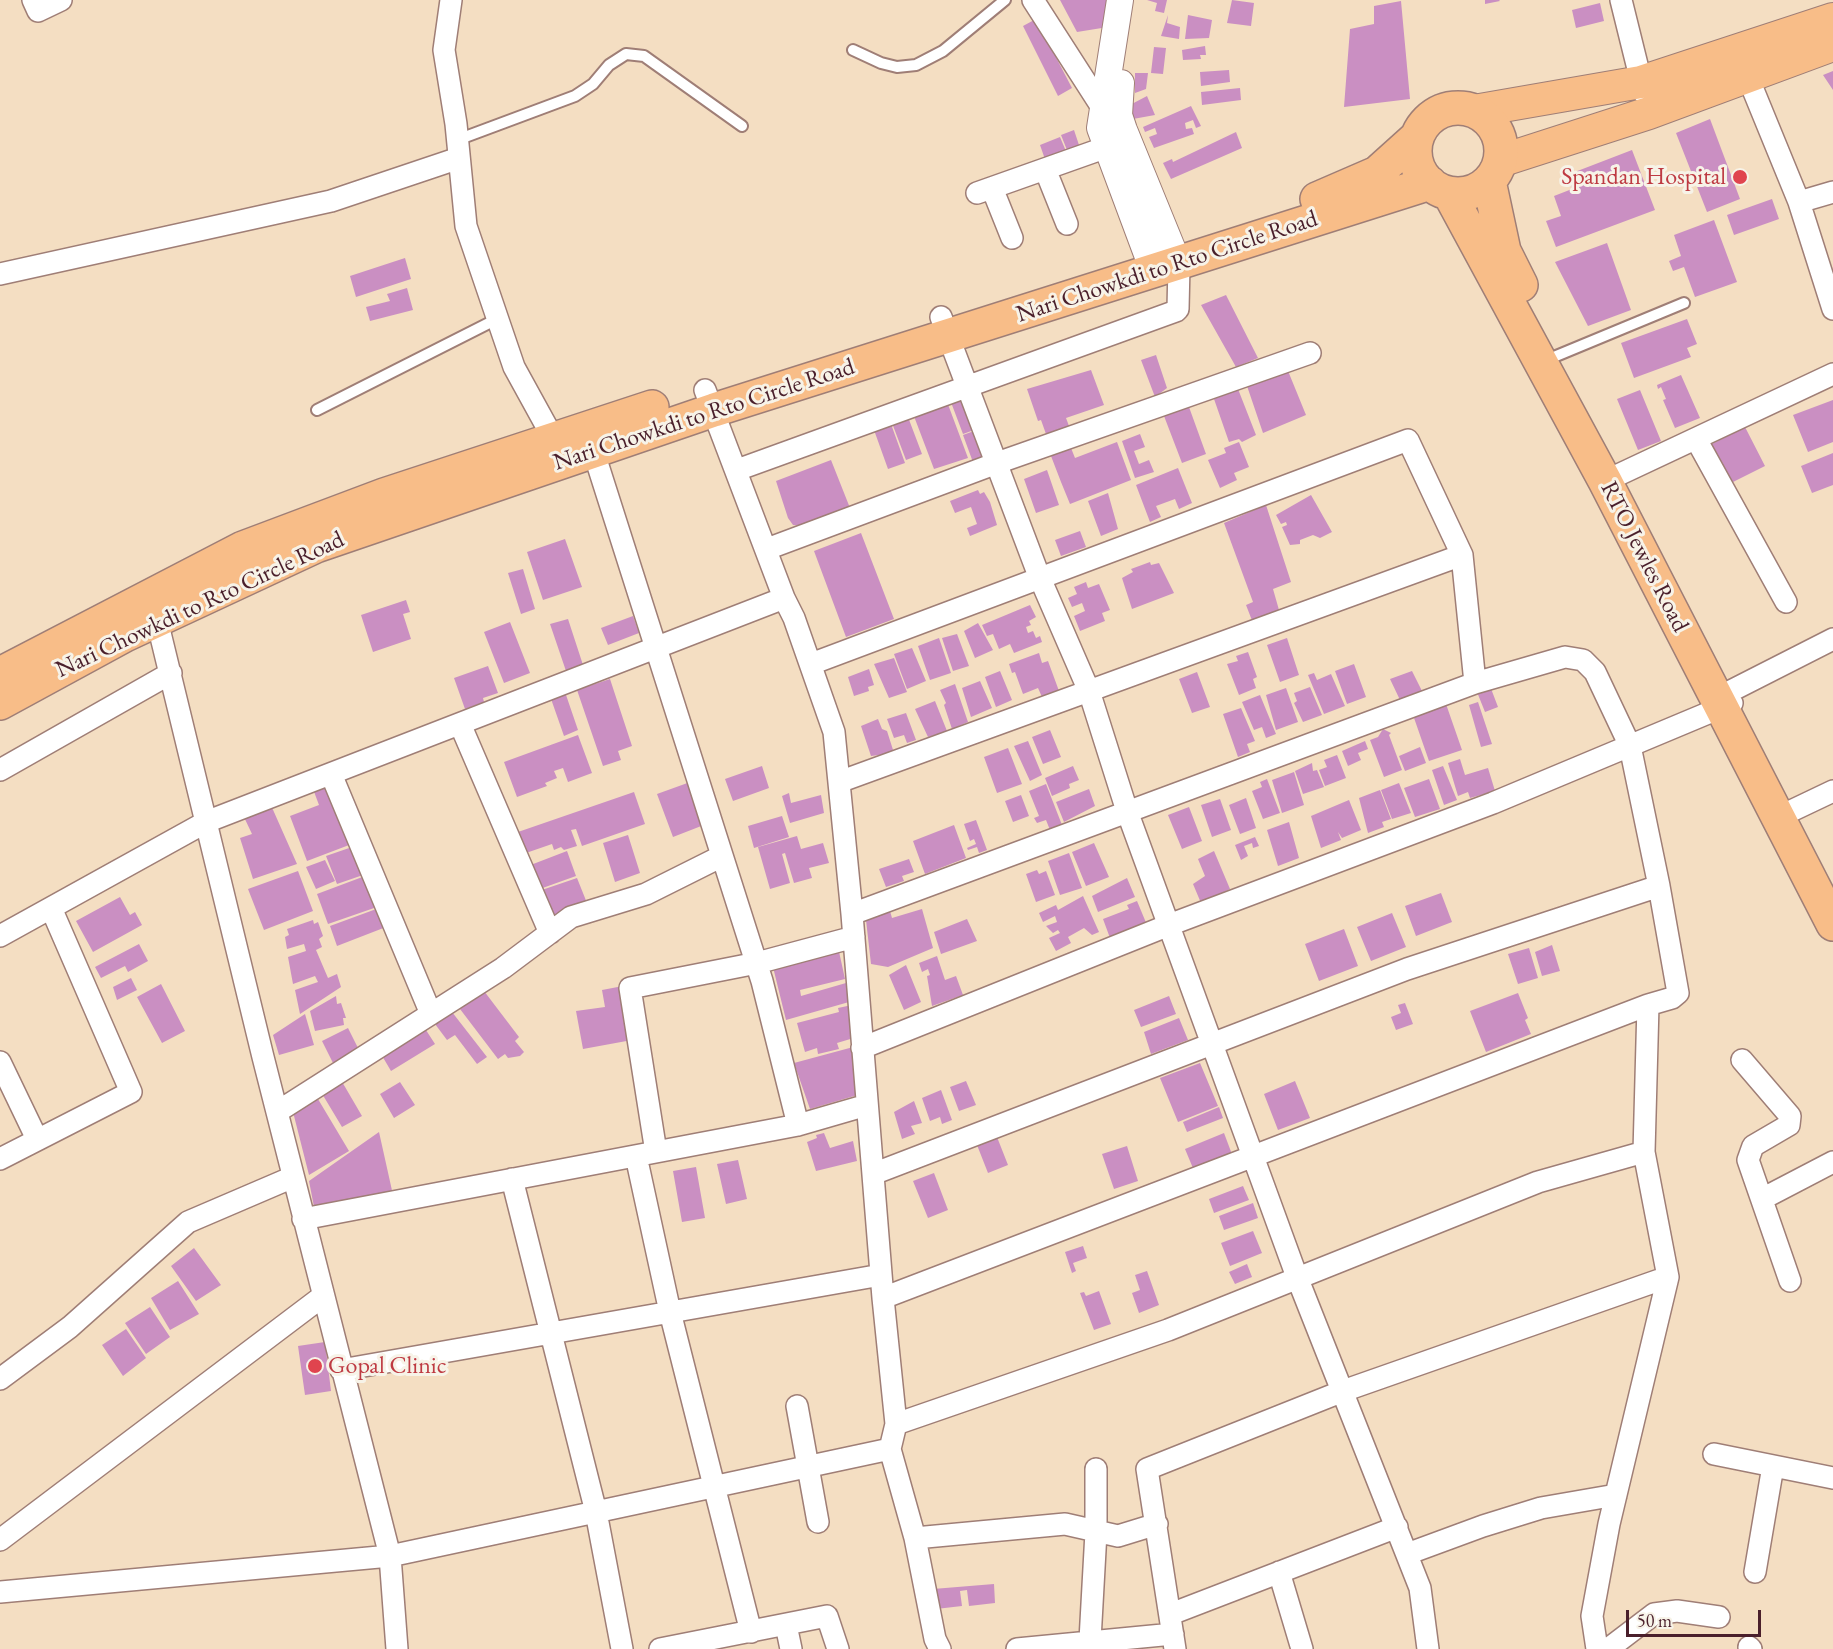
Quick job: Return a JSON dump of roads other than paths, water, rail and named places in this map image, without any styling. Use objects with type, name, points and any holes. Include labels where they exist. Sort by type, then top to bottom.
[{"type":"highway","points":[[1331,205],[1377,173],[1417,137],[1434,115],[1447,110],[1461,108],[1474,111],[1486,118],[1495,129],[1501,142],[1494,171],[1477,190],[1463,194],[1439,188],[1417,165],[1414,151],[1417,137]]},
{"type":"highway","name":"RTO Jewles Road","points":[[1494,171],[1504,251],[1548,359],[1724,700],[1790,812],[1833,897]]},
{"type":"highway","name":"RTO Jewles Road","points":[[1439,188],[1548,359],[1616,476],[1833,924]]},
{"type":"highway","name":"Nari Chowkdi to Rto Circle Road","points":[[0,702],[154,608],[316,546],[593,450],[709,400],[945,326],[1166,267],[1258,229],[1331,205],[1439,188]]},
{"type":"highway","points":[[0,674],[154,608],[243,548],[384,495],[553,438],[709,400]]},
{"type":"main road","points":[[1474,111],[1641,82],[1833,19]]},
{"type":"main road","points":[[1494,171],[1747,75],[1833,45]]},
{"type":"street","points":[[33,0],[38,11],[61,0]]},
{"type":"street","points":[[451,0],[444,50],[466,226],[514,367],[553,438]]},
{"type":"street","points":[[736,470],[969,388],[1178,309],[1166,267],[1111,112],[1033,0]]},
{"type":"street","points":[[1111,112],[1120,0]]},
{"type":"street","points":[[1137,0],[1120,90],[1111,112],[1100,128],[1107,147],[1166,267]]},
{"type":"street","points":[[1621,0],[1649,112]]},
{"type":"street","points":[[1747,75],[1799,202],[1833,309]]},
{"type":"street","points":[[1012,238],[985,191],[1107,147]]},
{"type":"street","points":[[0,274],[331,201],[458,149]]},
{"type":"street","points":[[1045,169],[1067,224]]},
{"type":"street","points":[[1799,202],[1833,192]]},
{"type":"street","points":[[945,326],[1039,576],[1089,691],[1127,811],[1213,1041],[1297,1277],[1420,1588],[1428,1649]]},
{"type":"street","points":[[767,549],[997,463],[1310,352]]},
{"type":"street","points":[[1616,476],[1833,374]]},
{"type":"street","points":[[709,400],[784,598],[795,618],[834,732],[896,1424],[890,1449],[915,1538],[935,1639],[940,1649]]},
{"type":"street","points":[[1696,439],[1786,602]]},
{"type":"street","points":[[811,664],[1039,576],[1408,440],[1462,555],[1474,683]]},
{"type":"street","points":[[593,450],[757,963],[798,1125]]},
{"type":"street","points":[[839,782],[1462,555]]},
{"type":"street","points":[[0,936],[207,822],[784,598]]},
{"type":"street","points":[[154,608],[322,1296],[390,1556],[397,1649]]},
{"type":"street","points":[[862,1048],[1169,925],[1493,803],[1630,746],[1724,700],[1833,639]]},
{"type":"street","points":[[852,914],[1474,683],[1565,657],[1583,660],[1595,672],[1630,746],[1678,993],[1672,998],[1648,1005],[1255,1158],[883,1298]]},
{"type":"street","points":[[0,770],[171,673]]},
{"type":"street","points":[[460,724],[550,933]]},
{"type":"street","points":[[331,774],[431,1014]]},
{"type":"street","points":[[1790,812],[1833,791]]},
{"type":"street","points":[[277,1112],[503,968],[571,917],[646,894],[722,856]]},
{"type":"street","points":[[873,1174],[1213,1041],[1407,969],[1659,886]]},
{"type":"street","points":[[0,1159],[131,1092],[51,908]]},
{"type":"street","points":[[751,1632],[670,1312],[646,1154],[630,988],[757,963],[854,937]]},
{"type":"street","points":[[1597,1649],[1592,1616],[1616,1495],[1668,1277],[1644,1152],[1648,1005]]},
{"type":"street","points":[[1742,1060],[1787,1110],[1791,1121],[1749,1151],[1748,1160],[1790,1281]]},
{"type":"street","points":[[0,1062],[37,1139]]},
{"type":"street","points":[[303,1219],[798,1125],[867,1105]]},
{"type":"street","points":[[896,1424],[1168,1330],[1538,1182],[1644,1152]]},
{"type":"street","points":[[1762,1199],[1832,1165]]},
{"type":"street","points":[[0,1379],[70,1327],[188,1222],[293,1177]]},
{"type":"street","points":[[512,1179],[596,1512],[621,1649]]},
{"type":"street","points":[[341,1370],[881,1275]]},
{"type":"street","points":[[1173,1632],[1148,1469],[1343,1391],[1668,1277]]},
{"type":"street","points":[[0,1540],[322,1296]]},
{"type":"street","points":[[797,1407],[818,1522]]},
{"type":"street","points":[[0,1592],[390,1556],[890,1449]]},
{"type":"street","points":[[1714,1455],[1833,1478]]},
{"type":"street","points":[[1755,1572],[1773,1466]]},
{"type":"street","points":[[1090,1640],[1096,1532],[1096,1469]]},
{"type":"street","points":[[1407,1554],[1483,1526],[1541,1508],[1616,1495]]},
{"type":"street","points":[[915,1538],[1065,1524],[1118,1536],[1157,1524]]},
{"type":"street","points":[[1017,1649],[1173,1632],[1279,1572],[1397,1527]]},
{"type":"street","points":[[1279,1572],[1302,1649]]},
{"type":"street","points":[[1608,1649],[1654,1614],[1677,1611],[1719,1617]]},
{"type":"street","points":[[660,1649],[827,1616],[838,1649]]},
{"type":"street","points":[[786,1625],[791,1649]]},
{"type":"lane","points":[[853,50],[881,63],[897,67],[916,65],[943,51],[1005,0]]},
{"type":"lane","points":[[458,149],[575,96],[593,84],[609,65],[626,54],[644,56],[742,126]]},
{"type":"lane","points":[[1548,359],[1684,303]]},
{"type":"lane","points":[[317,410],[497,319]]},
{"type":"place","name":"Spandan Hospital","points":[[1740,177]]},
{"type":"place","name":"Gopal Clinic","points":[[315,1366]]}]
